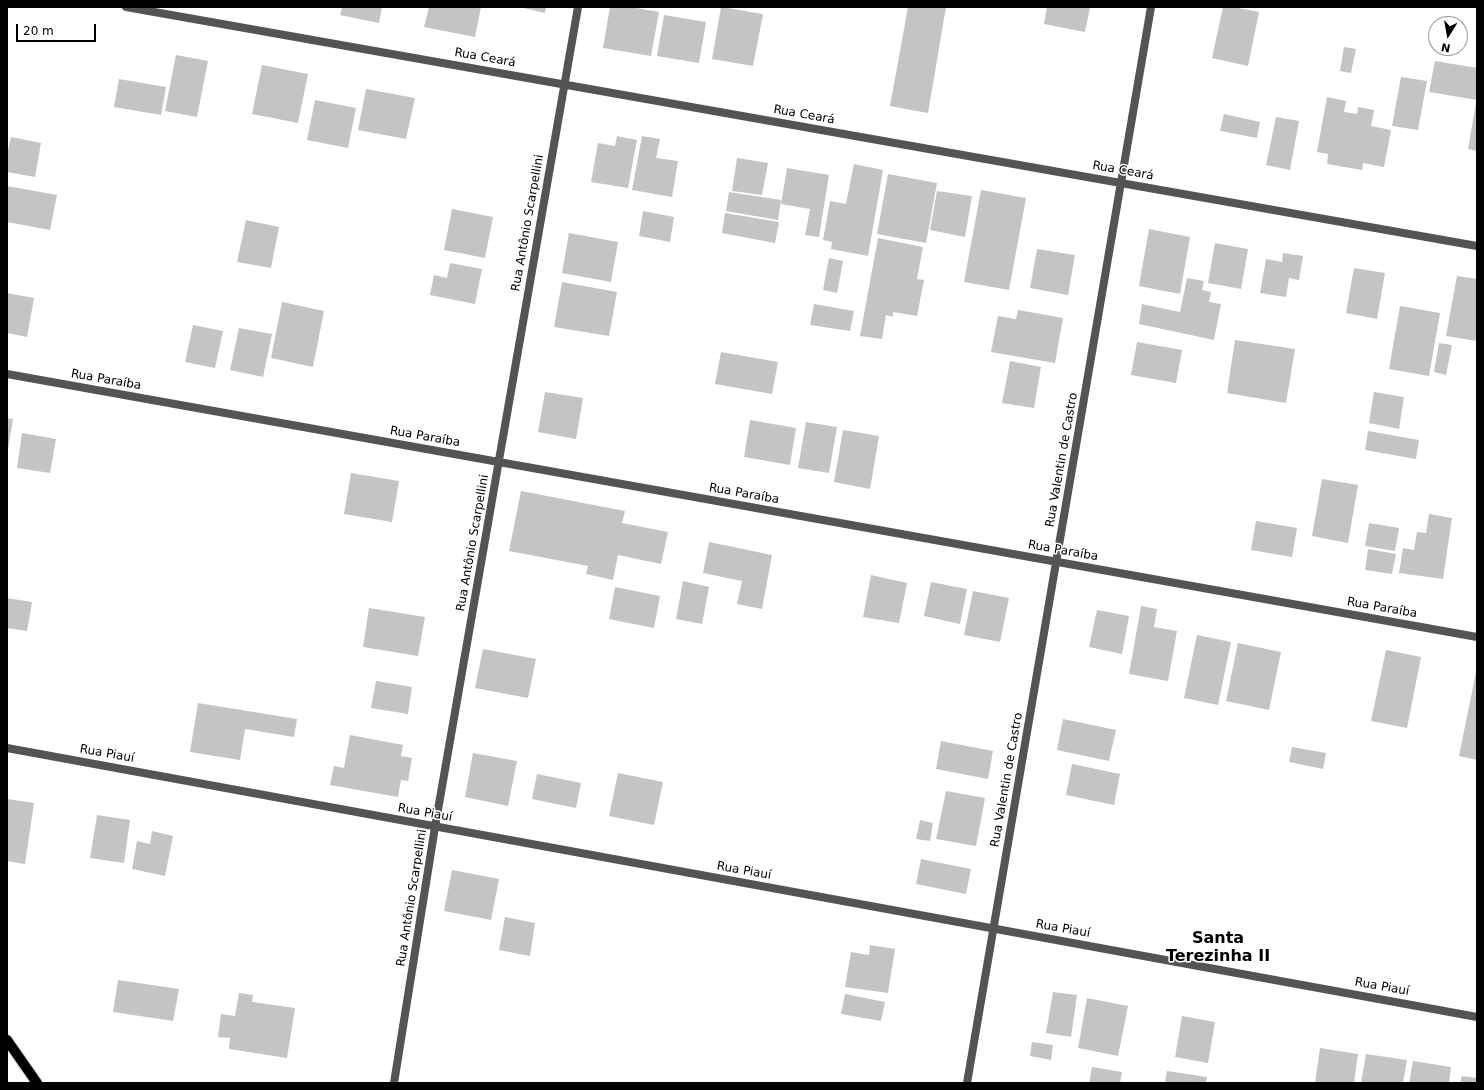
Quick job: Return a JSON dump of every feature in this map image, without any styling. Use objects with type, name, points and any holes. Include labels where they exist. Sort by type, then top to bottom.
[{"type":"main road","points":[[7,1040],[37,1083]]},
{"type":"street","name":"Rua Ceará","points":[[126,7],[1477,246]]},
{"type":"street","name":"Rua Antônio Scarpellini","points":[[394,1083],[435,827],[578,7]]},
{"type":"street","name":"Rua Valentin de Castro","points":[[967,1083],[1151,7]]},
{"type":"street","name":"Rua Paraíba","points":[[7,374],[1477,637]]},
{"type":"street","name":"Rua Piauí","points":[[7,748],[1477,1017]]},
{"type":"building","points":[[342,7],[382,7],[379,23],[340,15]]},
{"type":"building","points":[[429,7],[481,7],[475,37],[424,27]]},
{"type":"building","points":[[519,7],[546,7],[545,13]]},
{"type":"building","points":[[610,7],[631,7],[659,12],[651,56],[603,48]]},
{"type":"building","points":[[721,7],[763,14],[753,66],[712,59]]},
{"type":"building","points":[[908,7],[946,7],[928,113],[890,106]]},
{"type":"building","points":[[1047,7],[1090,7],[1085,32],[1044,24]]},
{"type":"building","points":[[1223,7],[1233,7],[1259,12],[1248,66],[1212,58]]},
{"type":"building","points":[[664,15],[706,22],[699,63],[657,56]]},
{"type":"building","points":[[1344,47],[1356,49],[1351,73],[1340,71]]},
{"type":"building","points":[[176,55],[208,61],[197,117],[165,111]]},
{"type":"building","points":[[1435,61],[1477,68],[1477,100],[1429,92]]},
{"type":"building","points":[[262,65],[308,74],[298,123],[252,114]]},
{"type":"building","points":[[1401,77],[1427,81],[1418,130],[1392,126]]},
{"type":"building","points":[[119,79],[166,87],[161,115],[114,107]]},
{"type":"building","points":[[366,89],[415,98],[406,139],[358,130]]},
{"type":"building","points":[[1327,97],[1346,101],[1344,112],[1357,114],[1358,107],[1374,110],[1371,126],[1391,130],[1384,167],[1363,163],[1362,170],[1327,164],[1328,154],[1317,152]]},
{"type":"building","points":[[315,100],[356,108],[348,148],[307,140]]},
{"type":"building","points":[[1477,102],[1477,151],[1468,149]]},
{"type":"building","points":[[1224,114],[1260,122],[1257,138],[1220,131]]},
{"type":"building","points":[[1276,117],[1299,121],[1290,170],[1266,165]]},
{"type":"building","points":[[617,136],[637,140],[628,188],[591,182],[598,143],[615,146]]},
{"type":"building","points":[[642,136],[660,139],[656,158],[678,161],[672,197],[632,190]]},
{"type":"building","points":[[11,137],[41,143],[35,177],[7,172],[7,154]]},
{"type":"building","points":[[737,158],[768,163],[762,195],[732,191]]},
{"type":"building","points":[[854,164],[883,170],[868,256],[831,249],[832,242],[823,240],[830,201],[846,204]]},
{"type":"building","points":[[787,168],[829,175],[819,237],[805,235],[810,209],[781,204]]},
{"type":"building","points":[[888,174],[937,183],[926,243],[877,234]]},
{"type":"building","points":[[7,186],[57,195],[50,230],[7,222]]},
{"type":"building","points":[[981,190],[1026,198],[1009,290],[964,282]]},
{"type":"building","points":[[937,191],[972,196],[965,237],[930,230]]},
{"type":"building","points":[[729,192],[781,200],[778,220],[726,211]]},
{"type":"building","points":[[452,209],[493,217],[485,258],[444,250]]},
{"type":"building","points":[[643,211],[674,217],[670,242],[639,236]]},
{"type":"building","points":[[725,213],[779,222],[775,243],[722,233]]},
{"type":"building","points":[[246,220],[279,227],[271,268],[237,262]]},
{"type":"building","points":[[1149,229],[1190,237],[1180,294],[1139,286]]},
{"type":"building","points":[[569,233],[618,242],[611,282],[562,273]]},
{"type":"building","points":[[878,238],[923,247],[917,279],[924,280],[917,316],[893,312],[893,317],[886,315],[882,339],[860,336]]},
{"type":"building","points":[[1215,243],[1248,249],[1241,289],[1208,283]]},
{"type":"building","points":[[1037,249],[1075,255],[1068,295],[1030,288]]},
{"type":"building","points":[[1283,253],[1303,256],[1299,280],[1289,278],[1286,297],[1260,293],[1266,259],[1282,262]]},
{"type":"building","points":[[829,258],[843,261],[837,293],[823,290]]},
{"type":"building","points":[[450,263],[482,269],[475,304],[430,295],[434,275],[447,278]]},
{"type":"building","points":[[1354,268],[1385,273],[1377,319],[1346,313]]},
{"type":"building","points":[[1457,276],[1477,279],[1477,341],[1446,336]]},
{"type":"building","points":[[1187,278],[1204,281],[1202,290],[1211,292],[1209,302],[1221,304],[1214,340],[1139,324],[1142,304],[1180,312]]},
{"type":"building","points":[[562,282],[617,292],[609,336],[554,327]]},
{"type":"building","points":[[7,293],[34,298],[27,337],[7,333]]},
{"type":"building","points":[[282,302],[324,311],[313,367],[271,358]]},
{"type":"building","points":[[814,304],[854,311],[850,331],[810,325]]},
{"type":"building","points":[[1400,306],[1440,313],[1429,376],[1389,369]]},
{"type":"building","points":[[1018,310],[1063,318],[1055,363],[991,352],[998,316],[1016,319]]},
{"type":"building","points":[[193,325],[223,331],[215,368],[185,362]]},
{"type":"building","points":[[239,328],[272,334],[263,377],[230,370]]},
{"type":"building","points":[[1235,340],[1295,349],[1286,403],[1227,393]]},
{"type":"building","points":[[1137,342],[1182,350],[1176,383],[1131,375]]},
{"type":"building","points":[[1439,343],[1452,345],[1446,375],[1434,372]]},
{"type":"building","points":[[721,352],[778,362],[772,394],[715,384]]},
{"type":"building","points":[[1010,361],[1041,367],[1034,408],[1002,403]]},
{"type":"building","points":[[545,392],[583,398],[576,439],[538,432]]},
{"type":"building","points":[[1374,392],[1404,397],[1399,429],[1369,423]]},
{"type":"building","points":[[7,418],[13,419],[8,449],[7,449]]},
{"type":"building","points":[[750,420],[796,428],[790,465],[744,457]]},
{"type":"building","points":[[806,422],[837,427],[829,473],[798,468]]},
{"type":"building","points":[[843,430],[879,436],[870,489],[834,482]]},
{"type":"building","points":[[1368,431],[1419,440],[1416,459],[1365,450]]},
{"type":"building","points":[[22,433],[56,439],[50,473],[17,468]]},
{"type":"building","points":[[351,473],[399,481],[392,522],[344,514]]},
{"type":"building","points":[[1322,479],[1358,485],[1348,543],[1312,536]]},
{"type":"building","points":[[521,491],[625,511],[622,523],[668,532],[661,564],[618,555],[613,580],[586,574],[588,566],[509,551]]},
{"type":"building","points":[[1429,514],[1452,518],[1443,579],[1399,573],[1403,548],[1414,550],[1417,532],[1426,533]]},
{"type":"building","points":[[1256,521],[1297,528],[1292,557],[1251,550]]},
{"type":"building","points":[[1369,523],[1399,528],[1395,551],[1365,546]]},
{"type":"building","points":[[709,542],[772,555],[762,609],[737,604],[742,581],[703,573]]},
{"type":"building","points":[[1368,549],[1396,554],[1392,574],[1365,570]]},
{"type":"building","points":[[871,575],[907,583],[899,623],[863,617]]},
{"type":"building","points":[[683,581],[709,587],[702,624],[676,619]]},
{"type":"building","points":[[931,582],[967,589],[960,624],[924,616]]},
{"type":"building","points":[[615,587],[660,596],[654,628],[609,619]]},
{"type":"building","points":[[973,591],[1009,598],[1000,642],[964,635]]},
{"type":"building","points":[[7,598],[32,602],[27,631],[7,628]]},
{"type":"building","points":[[1141,606],[1157,609],[1154,627],[1177,631],[1168,681],[1129,674]]},
{"type":"building","points":[[369,608],[425,617],[418,656],[363,647]]},
{"type":"building","points":[[1097,610],[1129,616],[1122,654],[1089,647]]},
{"type":"building","points":[[1197,635],[1231,642],[1218,705],[1184,698]]},
{"type":"building","points":[[1238,643],[1281,652],[1269,710],[1226,701]]},
{"type":"building","points":[[483,649],[536,659],[528,698],[475,688]]},
{"type":"building","points":[[1386,650],[1421,657],[1407,728],[1371,721]]},
{"type":"building","points":[[1477,672],[1477,760],[1459,756]]},
{"type":"building","points":[[376,681],[412,687],[408,714],[371,708]]},
{"type":"building","points":[[198,703],[297,719],[294,737],[245,729],[240,760],[190,752]]},
{"type":"building","points":[[1063,719],[1116,730],[1109,761],[1057,750]]},
{"type":"building","points":[[350,735],[403,745],[401,756],[412,758],[408,781],[401,780],[398,797],[330,785],[334,766],[344,768]]},
{"type":"building","points":[[941,741],[993,751],[988,779],[936,769]]},
{"type":"building","points":[[1292,747],[1326,753],[1323,769],[1289,762]]},
{"type":"building","points":[[473,753],[517,761],[508,806],[465,797]]},
{"type":"building","points":[[1072,764],[1120,774],[1114,805],[1066,795]]},
{"type":"building","points":[[618,773],[663,782],[654,825],[609,816]]},
{"type":"building","points":[[537,774],[581,783],[576,808],[532,799]]},
{"type":"building","points":[[946,791],[985,798],[976,846],[936,839]]},
{"type":"building","points":[[7,799],[34,803],[25,864],[7,861]]},
{"type":"building","points":[[97,815],[130,820],[124,863],[90,858]]},
{"type":"building","points":[[920,820],[933,823],[930,841],[916,839]]},
{"type":"building","points":[[152,831],[173,836],[165,876],[132,869],[137,841],[150,844]]},
{"type":"building","points":[[921,859],[971,869],[966,894],[916,884]]},
{"type":"building","points":[[452,870],[499,879],[491,920],[444,911]]},
{"type":"building","points":[[505,917],[535,923],[530,956],[499,950]]},
{"type":"building","points":[[870,945],[895,949],[888,993],[845,987],[851,952],[869,955]]},
{"type":"building","points":[[118,980],[179,989],[173,1021],[113,1012]]},
{"type":"building","points":[[1053,992],[1077,995],[1071,1037],[1046,1033]]},
{"type":"building","points":[[239,993],[253,995],[252,1002],[295,1008],[287,1058],[229,1049],[230,1038],[218,1037],[221,1014],[235,1016]]},
{"type":"building","points":[[845,994],[885,1002],[881,1021],[841,1014]]},
{"type":"building","points":[[1087,998],[1128,1006],[1118,1056],[1078,1048]]},
{"type":"building","points":[[1182,1016],[1215,1022],[1208,1063],[1175,1057]]},
{"type":"building","points":[[1032,1042],[1053,1045],[1051,1060],[1030,1056]]},
{"type":"building","points":[[1320,1048],[1358,1054],[1354,1083],[1315,1083]]},
{"type":"building","points":[[1366,1054],[1407,1060],[1403,1083],[1361,1083]]},
{"type":"building","points":[[1413,1061],[1451,1067],[1449,1083],[1409,1083]]},
{"type":"building","points":[[1092,1067],[1122,1072],[1120,1083],[1089,1083]]},
{"type":"building","points":[[1167,1071],[1207,1077],[1206,1083],[1165,1083]]},
{"type":"building","points":[[1462,1076],[1477,1078],[1477,1083],[1460,1083]]},
{"type":"district","name":"Santa Terezinha II","points":[[1218,948]]}]
